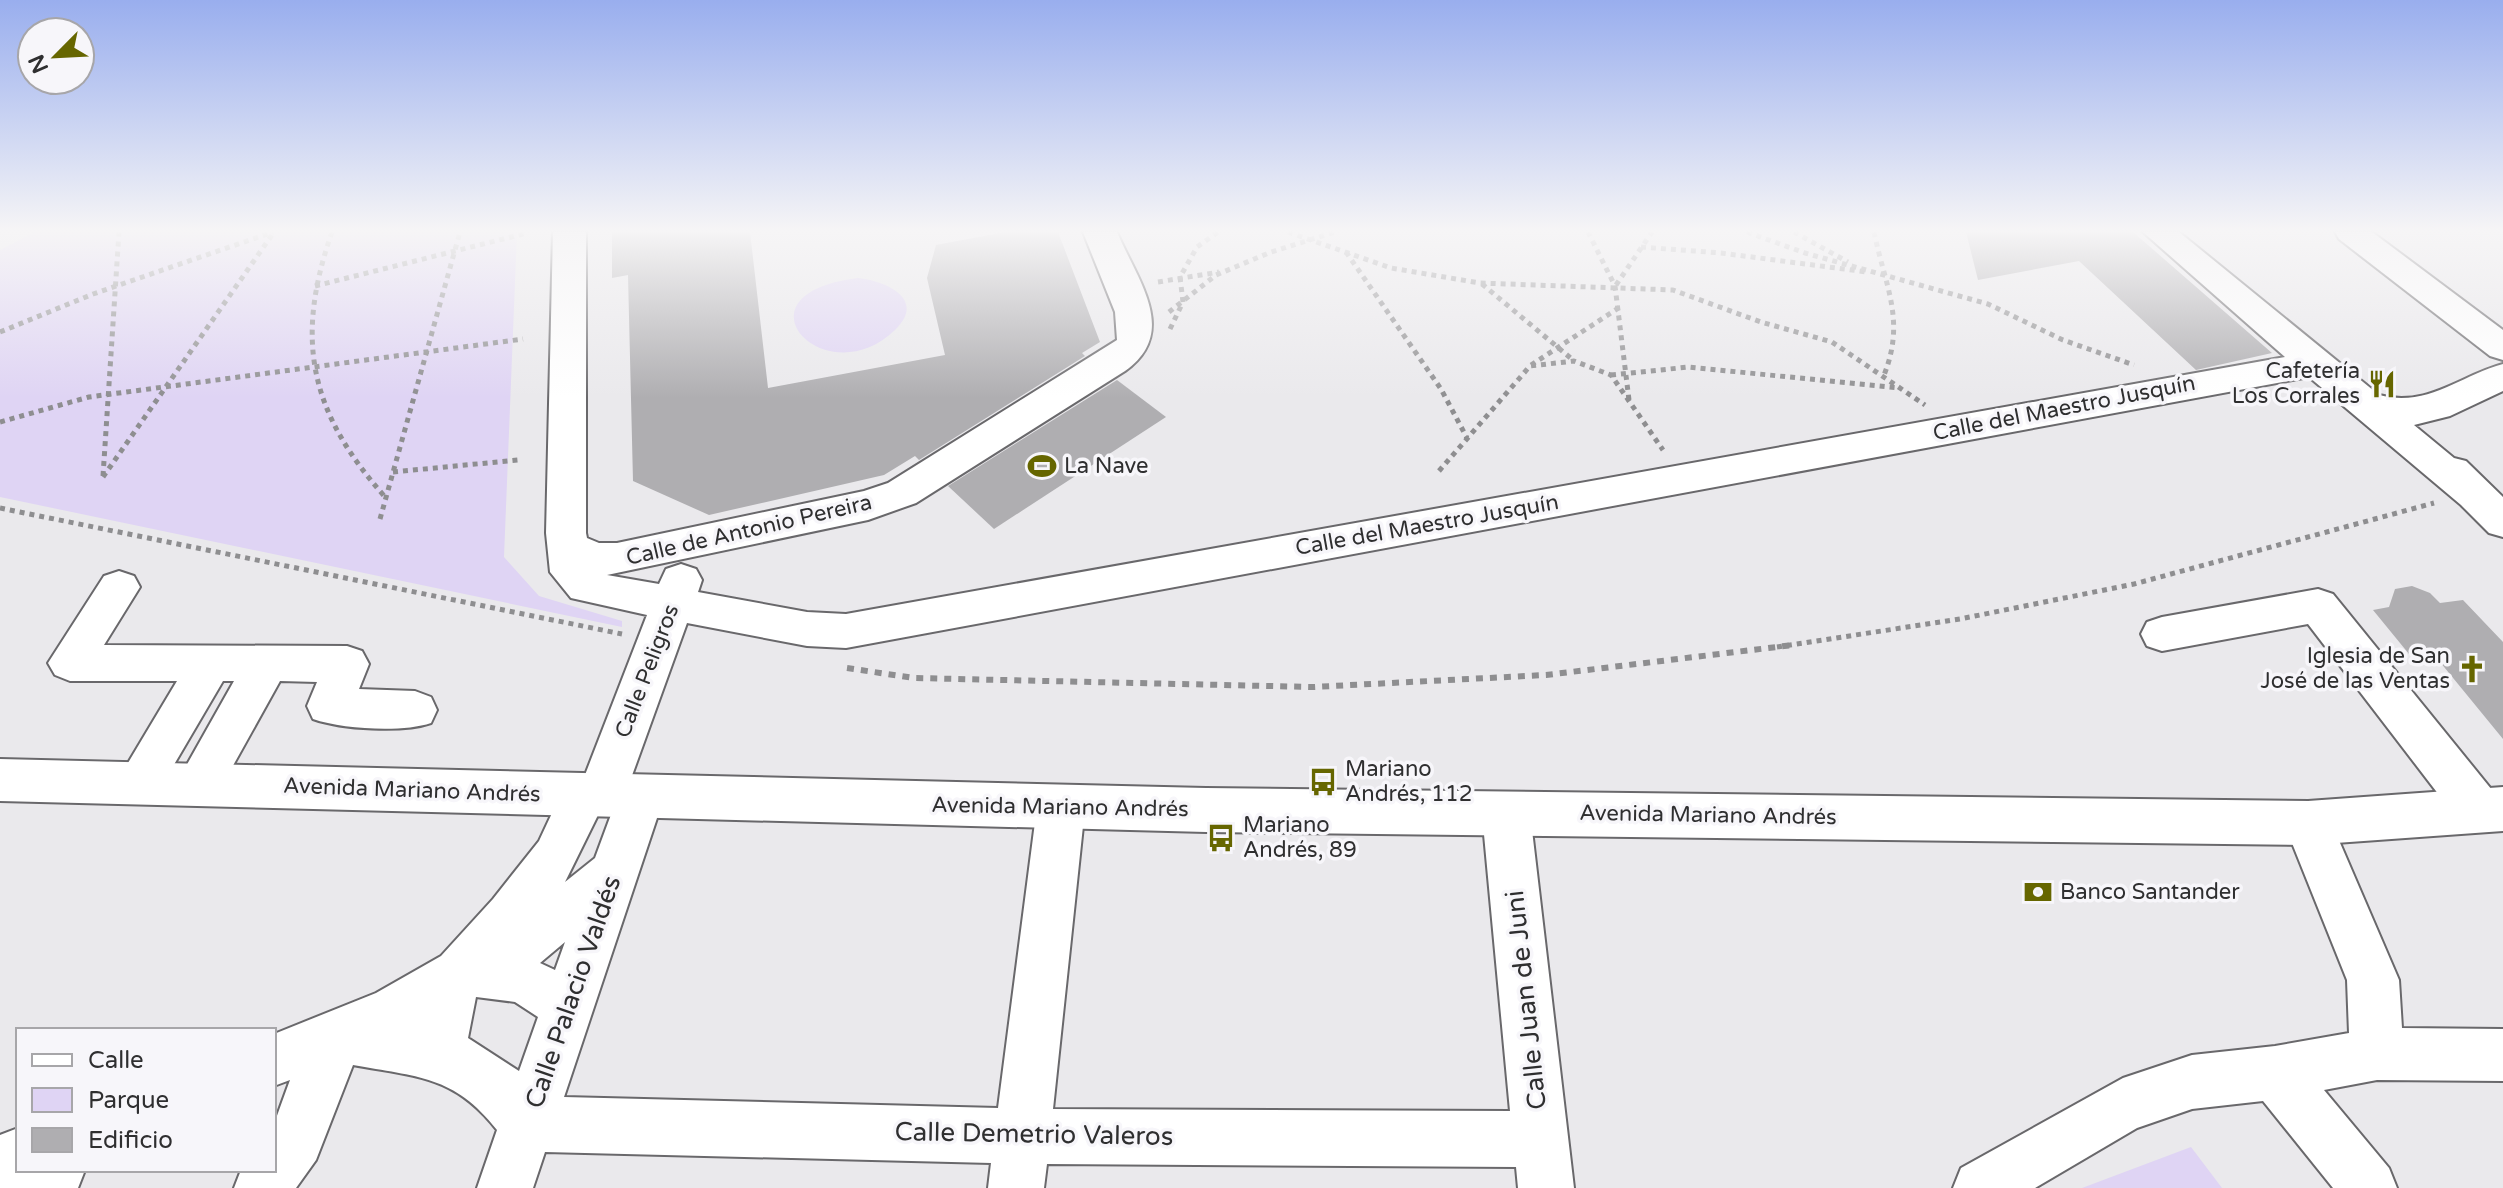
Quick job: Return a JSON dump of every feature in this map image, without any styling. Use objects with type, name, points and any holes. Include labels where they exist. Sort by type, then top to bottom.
[{"type":"main road","name":"Avenida Mariano Andrés","points":[[0,780],[1061,807],[2308,823],[2491,810]]},
{"type":"street","points":[[568,287],[564,516],[569,547]]},
{"type":"street","name":"Calle de Antonio Pereira","points":[[569,547],[594,559],[617,559],[868,505],[902,493],[1130,349],[1136,334],[1121,287]]},
{"type":"street","points":[[2224,287],[2359,403],[2455,497],[2503,522]]},
{"type":"street","points":[[2424,287],[2503,348]]},
{"type":"street","name":"Calle del Maestro Jusquín","points":[[569,547],[571,572],[586,587],[807,629],[846,631],[2313,364]]},
{"type":"street","points":[[2359,403],[2408,415],[2427,411],[2503,376]]},
{"type":"street","points":[[2427,411],[2424,426],[2427,439],[2455,497]]},
{"type":"street","name":"Calle Peligros","points":[[609,796],[692,545]]},
{"type":"street","points":[[119,587],[70,663],[347,664],[329,706],[415,710]]},
{"type":"street","points":[[2162,634],[2318,606],[2491,810]]},
{"type":"street","points":[[139,783],[211,663]]},
{"type":"street","points":[[199,784],[267,664]]},
{"type":"street","points":[[276,1059],[339,1036],[432,993],[459,973],[609,796]]},
{"type":"street","name":"Calle Palacio Valdés","points":[[505,1188],[615,872],[609,796]]},
{"type":"street","points":[[1016,1188],[1061,807]]},
{"type":"street","name":"Calle Juan de Juni","points":[[1506,813],[1543,1164]]},
{"type":"street","points":[[2308,823],[2373,980],[2377,1054]]},
{"type":"street","points":[[440,1054],[443,1018],[459,973],[517,950],[615,872]]},
{"type":"street","points":[[459,973],[504,972],[540,988],[569,1007]]},
{"type":"street","points":[[339,1036],[440,1054],[496,1085],[527,1124]]},
{"type":"street","points":[[276,1168],[296,1140],[311,1095],[339,1036]]},
{"type":"street","points":[[1981,1188],[2123,1105],[2192,1082],[2275,1073],[2377,1054],[2503,1055]]},
{"type":"street","points":[[2275,1073],[2369,1188]]},
{"type":"street","name":"Calle Demetrio Valeros","points":[[527,1124],[1022,1136],[1543,1164]]},
{"type":"street","points":[[39,1188],[55,1172]]},
{"type":"path","points":[[0,332],[112,287]]},
{"type":"path","points":[[116,287],[103,477],[235,287]]},
{"type":"path","points":[[314,287],[310,316],[312,367],[333,429],[361,472],[386,498]]},
{"type":"path","points":[[380,519],[444,287]]},
{"type":"path","points":[[1167,337],[1183,302],[1181,287]]},
{"type":"path","points":[[1164,315],[1203,287]]},
{"type":"path","points":[[1366,287],[1453,405],[1467,438]]},
{"type":"path","points":[[1486,287],[1574,361],[1611,375],[1664,451]]},
{"type":"path","points":[[1615,287],[1629,401]]},
{"type":"path","points":[[1636,287],[1673,290],[1761,322],[1832,342],[1929,408]]},
{"type":"path","points":[[1884,375],[1896,352],[1896,313],[1889,287]]},
{"type":"path","points":[[1932,287],[1988,304],[2063,340],[2191,384]]},
{"type":"path","points":[[1439,471],[1530,366],[1620,307]]},
{"type":"path","points":[[0,422],[108,395],[523,339]]},
{"type":"path","points":[[1530,366],[1574,361]]},
{"type":"path","points":[[1611,375],[1626,371],[1739,368],[1820,380],[1868,380],[1904,389]]},
{"type":"path","points":[[393,472],[518,460]]},
{"type":"path","points":[[838,666],[914,678],[1313,687],[1546,675],[1838,640],[1960,619],[2134,584],[2455,497]]},
{"type":"path","points":[[0,508],[635,636]]},
{"type":"green space","points":[[0,287],[515,287],[504,557],[539,596],[622,621],[622,627],[0,497]]},
{"type":"green space","points":[[889,287],[905,301],[907,309],[904,319],[895,330],[868,348],[842,352],[818,347],[802,335],[794,319],[799,302],[819,288]]},
{"type":"green space","points":[[2191,1147],[2222,1188],[2082,1188]]},
{"type":"building","points":[[628,287],[756,287],[768,388],[945,355],[929,287],[1079,287],[1100,342],[1082,353],[1085,356],[919,460],[915,456],[884,475],[709,515],[633,481]]},
{"type":"building","points":[[2107,287],[2197,287],[2272,353],[2196,370]]},
{"type":"building","name":"La Nave","points":[[1117,380],[1166,417],[994,529],[948,486]]},
{"type":"building","name":"Iglesia de San José de las Ventas","points":[[2412,586],[2430,593],[2440,603],[2463,600],[2503,642],[2503,739],[2440,662],[2418,665],[2373,610],[2389,607],[2395,589]]},
{"type":"place","name":"Cafetería Los Corrales","points":[[2382,384]]},
{"type":"place","name":"La Nave","points":[[1042,466]]},
{"type":"place","name":"Iglesia de San José de las Ventas","points":[[2472,669]]},
{"type":"place","name":"Mariano Andrés, 112","points":[[1323,782]]},
{"type":"place","name":"Mariano Andrés, 89","points":[[1221,838]]},
{"type":"place","name":"Banco Santander","points":[[2038,892]]}]
